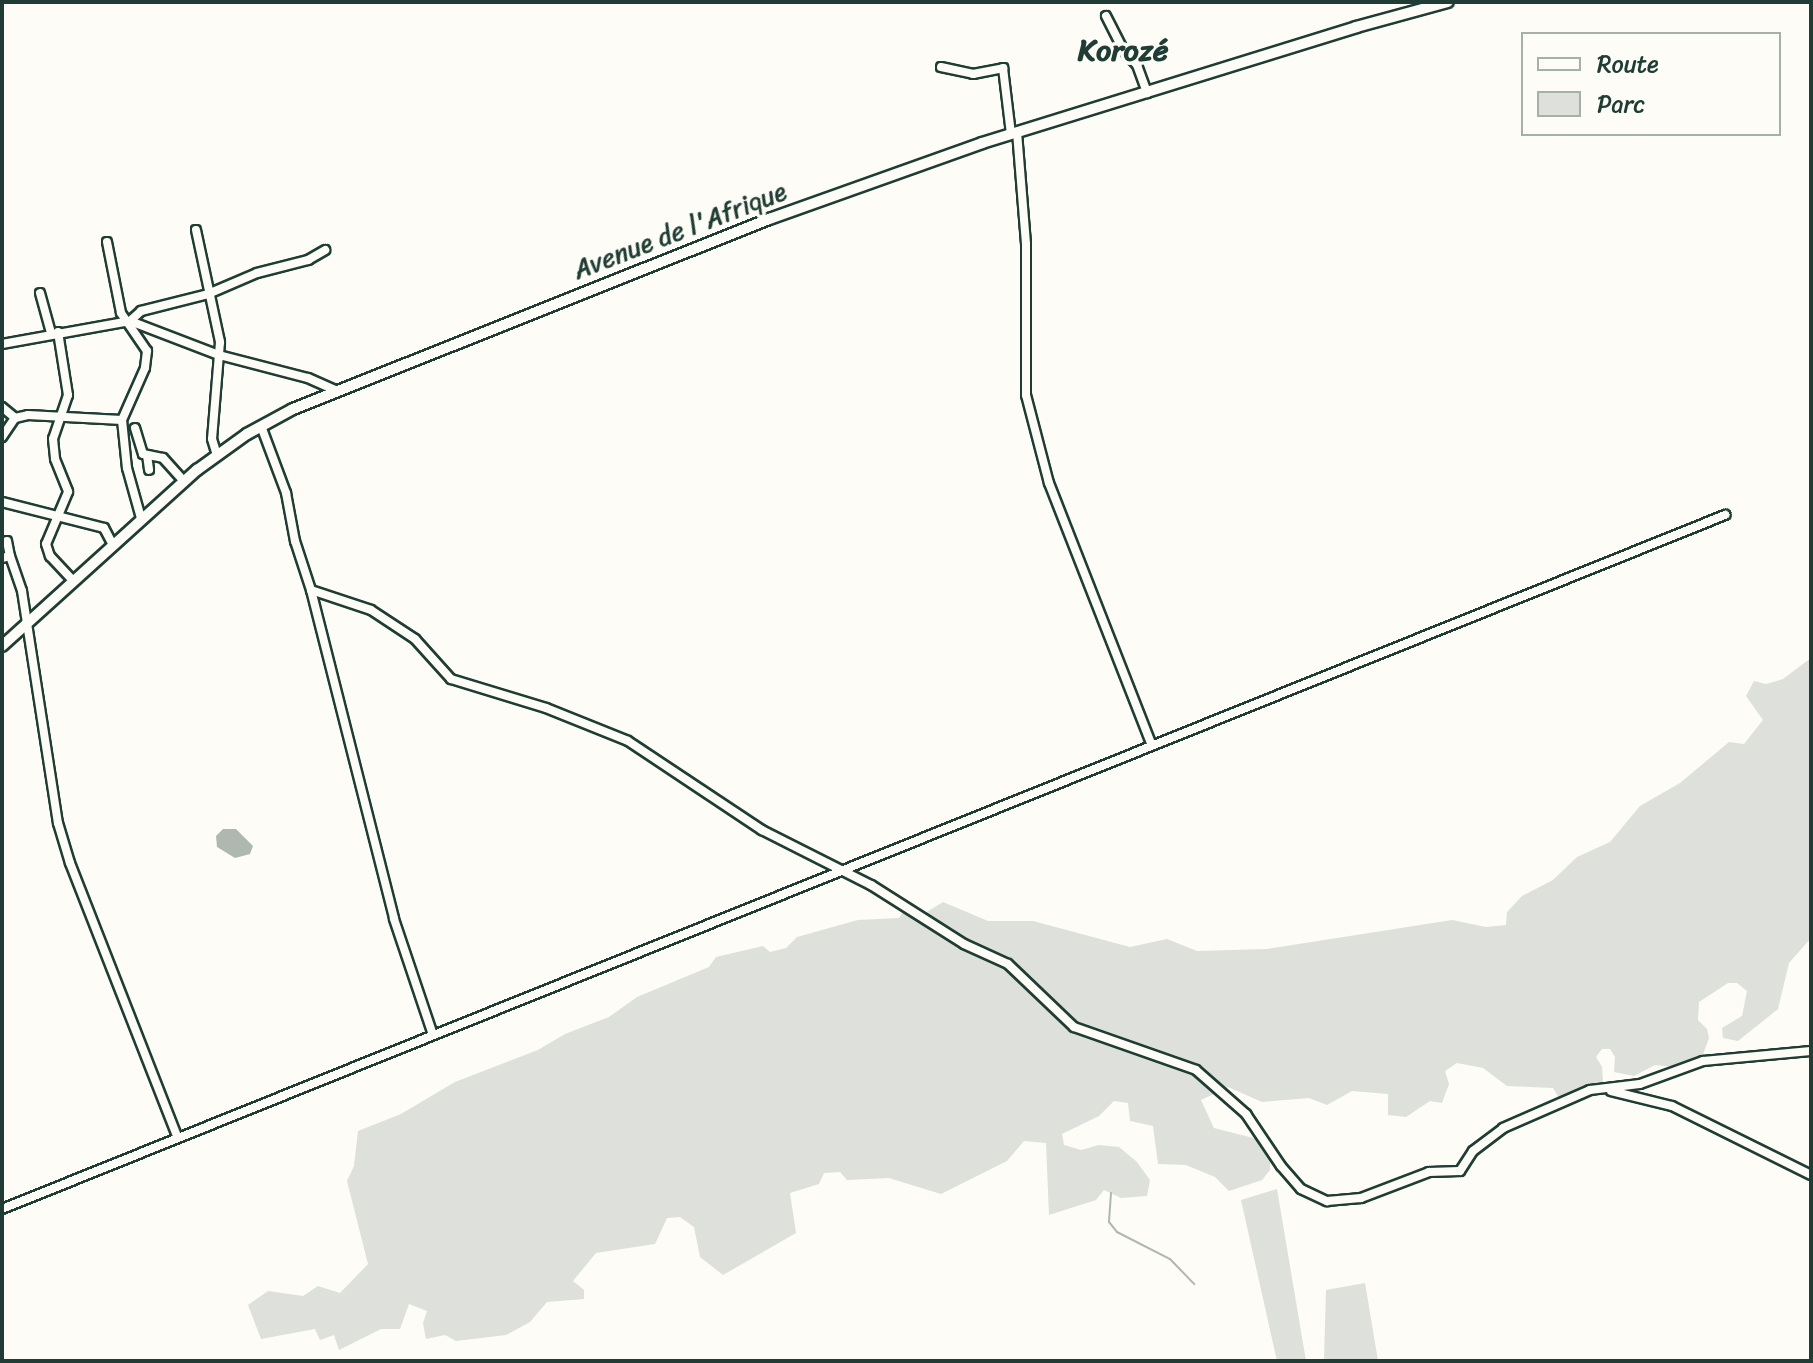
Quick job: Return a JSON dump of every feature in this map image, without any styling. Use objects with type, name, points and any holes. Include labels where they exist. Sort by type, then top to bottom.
[{"type":"main road","name":"Avenue de l'Afrique","points":[[2,646],[141,518],[217,455],[261,426],[337,391],[769,219],[1014,133],[1448,2]]},
{"type":"street","points":[[1106,16],[1123,50],[1137,65],[1147,93]]},
{"type":"street","points":[[941,67],[973,74],[1003,68],[1025,231],[1026,395],[1049,483],[1152,746]]},
{"type":"street","points":[[196,230],[219,333],[212,439],[217,455]]},
{"type":"street","points":[[107,242],[121,313],[130,321],[144,344],[147,360],[122,420],[127,468],[141,518]]},
{"type":"street","points":[[130,321],[141,311],[208,294],[257,273],[308,260],[325,250]]},
{"type":"street","points":[[40,293],[55,333],[68,395],[54,433],[54,452],[68,492],[47,539],[48,551],[74,582]]},
{"type":"street","points":[[2,344],[130,321],[219,355],[308,378],[337,391]]},
{"type":"street","points":[[2,407],[15,418],[62,416],[122,420]]},
{"type":"street","points":[[2,437],[15,418]]},
{"type":"street","points":[[261,426],[286,493],[295,541],[311,590],[394,919],[433,1035]]},
{"type":"street","points":[[135,428],[138,448],[147,455],[163,458],[184,481]]},
{"type":"street","points":[[147,455],[149,470]]},
{"type":"street","points":[[2,502],[104,528],[113,545]]},
{"type":"street","points":[[2,1209],[1725,515]]},
{"type":"street","points":[[7,541],[6,557],[22,591],[58,823],[70,863],[178,1138]]},
{"type":"street","points":[[311,590],[371,610],[415,639],[451,679],[546,708],[628,741],[762,830],[941,927],[964,944],[1008,964],[1074,1027],[1196,1070],[1235,1102],[1301,1189],[1327,1201],[1361,1198],[1429,1172],[1460,1171],[1473,1151],[1502,1129],[1590,1090],[1640,1084],[1703,1061],[1811,1051]]},
{"type":"street","points":[[1602,1089],[1672,1106],[1811,1175]]},
{"type":"green space","points":[[1811,658],[1811,938],[1789,963],[1778,1009],[1738,1041],[1723,1038],[1722,1028],[1742,1016],[1747,991],[1737,983],[1728,983],[1699,1002],[1698,1020],[1707,1029],[1709,1038],[1702,1057],[1675,1067],[1655,1065],[1634,1076],[1614,1072],[1615,1057],[1610,1049],[1602,1049],[1596,1057],[1602,1067],[1603,1081],[1586,1099],[1565,1108],[1553,1088],[1507,1086],[1483,1068],[1457,1063],[1445,1071],[1449,1084],[1442,1103],[1430,1101],[1406,1117],[1388,1115],[1388,1094],[1352,1091],[1327,1105],[1309,1098],[1262,1102],[1228,1087],[1201,1100],[1214,1128],[1257,1139],[1270,1158],[1270,1170],[1262,1180],[1229,1191],[1215,1177],[1186,1165],[1158,1164],[1153,1126],[1130,1121],[1128,1103],[1114,1101],[1099,1116],[1062,1134],[1064,1145],[1081,1150],[1099,1145],[1119,1147],[1137,1162],[1150,1180],[1147,1196],[1121,1198],[1104,1190],[1096,1200],[1049,1215],[1046,1143],[1024,1141],[1007,1161],[941,1194],[889,1178],[847,1180],[840,1172],[824,1173],[819,1184],[790,1193],[796,1233],[723,1275],[700,1257],[694,1227],[680,1217],[667,1218],[655,1244],[596,1253],[573,1281],[584,1290],[584,1299],[547,1302],[530,1322],[506,1335],[456,1341],[445,1335],[426,1339],[423,1323],[427,1311],[409,1304],[400,1329],[381,1329],[339,1350],[334,1335],[320,1340],[315,1329],[261,1339],[248,1305],[268,1291],[303,1296],[318,1286],[340,1293],[368,1264],[347,1181],[354,1166],[358,1131],[401,1114],[455,1082],[538,1050],[565,1034],[609,1017],[637,997],[709,967],[716,957],[763,946],[770,952],[786,948],[797,937],[858,920],[899,918],[908,905],[925,913],[943,902],[988,921],[1033,921],[1130,947],[1167,939],[1197,951],[1267,949],[1452,920],[1486,927],[1506,925],[1507,912],[1522,896],[1553,880],[1577,857],[1610,842],[1640,806],[1680,783],[1729,742],[1744,744],[1763,720],[1746,696],[1754,681],[1766,684],[1783,679]]},
{"type":"green space","points":[[1277,1189],[1306,1361],[1277,1361],[1241,1200]]},
{"type":"green space","points":[[1365,1283],[1378,1361],[1324,1361],[1326,1290]]},
{"type":"shaded area","points":[[223,829],[236,829],[253,846],[250,854],[235,858],[217,847],[216,836]]},
{"type":"waterway","points":[[1111,1193],[1109,1222],[1117,1232],[1170,1259],[1194,1284]]},
{"type":"district","name":"Korozé","points":[[1123,50]]}]
